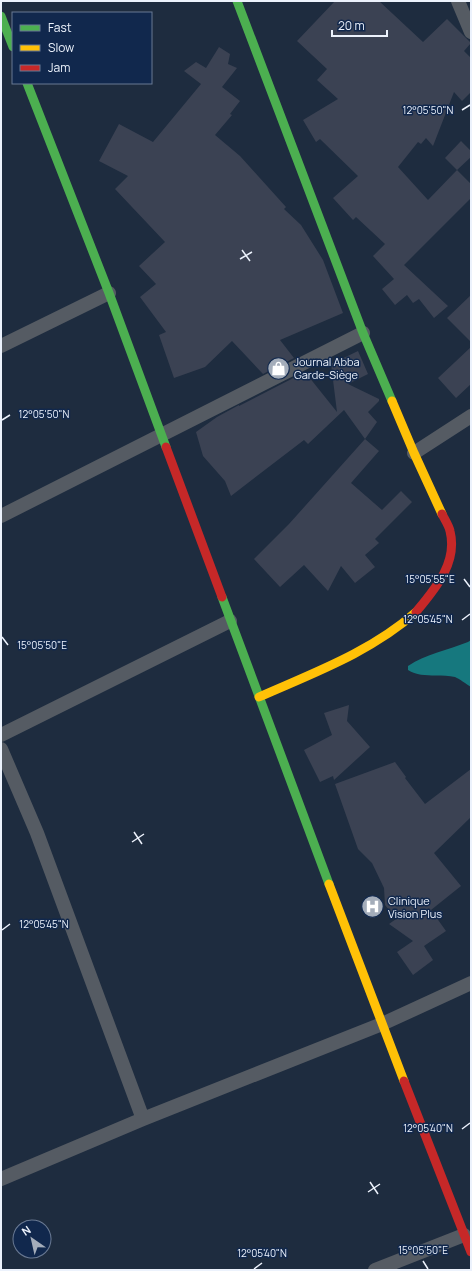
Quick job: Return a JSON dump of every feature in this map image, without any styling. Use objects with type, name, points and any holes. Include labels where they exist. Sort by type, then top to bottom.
[{"type":"street","points":[[238,1],[363,333],[414,453],[450,531],[452,551],[448,567],[434,590],[416,613],[394,630],[360,652],[259,697]]},
{"type":"street","points":[[458,1],[471,32]]},
{"type":"street","points":[[1,16],[12,44]]},
{"type":"street","points":[[27,84],[109,293],[230,621],[382,1024],[471,1252]]},
{"type":"street","points":[[1,346],[109,293]]},
{"type":"street","points":[[1,516],[363,333]]},
{"type":"street","points":[[414,453],[471,416]]},
{"type":"street","points":[[1,735],[230,621]]},
{"type":"street","points":[[1,749],[37,833],[142,1119]]},
{"type":"street","points":[[1,1179],[142,1119],[382,1024],[471,983]]},
{"type":"street","points":[[375,1270],[464,1235]]},
{"type":"shaded area","points":[[471,640],[471,687],[455,677],[425,675],[413,673],[408,670],[408,666],[422,658]]},
{"type":"building","points":[[335,1],[379,1],[423,42],[447,19],[471,43],[464,51],[471,58],[471,92],[462,101],[454,92],[433,146],[426,138],[421,144],[418,142],[398,167],[428,200],[457,170],[471,184],[471,198],[404,265],[448,306],[434,318],[419,299],[413,303],[407,295],[395,305],[382,289],[394,279],[373,256],[385,244],[356,217],[353,220],[333,198],[358,176],[320,139],[316,142],[303,120],[338,99],[317,80],[327,69],[297,41]]},
{"type":"building","points":[[219,47],[230,54],[228,64],[237,68],[222,87],[240,101],[230,114],[232,115],[215,135],[240,156],[286,207],[284,209],[301,225],[323,260],[343,313],[280,340],[294,358],[263,374],[232,341],[205,367],[174,378],[159,335],[166,332],[140,297],[156,284],[139,266],[165,242],[115,189],[128,176],[99,161],[119,124],[153,142],[201,84],[184,71],[196,62],[206,68]]},
{"type":"building","points":[[461,141],[471,151],[471,157],[457,170],[445,158]]},
{"type":"building","points":[[471,295],[471,342],[447,318]]},
{"type":"building","points":[[471,347],[471,384],[456,398],[438,378]]},
{"type":"building","points":[[358,351],[368,374],[348,384],[379,399],[379,401],[368,412],[377,422],[365,439],[344,410],[308,444],[304,440],[231,496],[225,481],[203,456],[196,432],[217,417],[305,372],[337,412],[331,364]]},
{"type":"building","points":[[365,439],[379,451],[351,483],[382,510],[401,491],[412,502],[375,539],[379,543],[365,555],[375,567],[355,583],[341,566],[328,591],[304,565],[280,587],[254,559],[289,524]]},
{"type":"building","points":[[349,705],[347,721],[370,747],[334,780],[333,776],[320,782],[304,750],[332,735],[324,713]]},
{"type":"building","points":[[395,762],[425,804],[471,769],[471,817],[434,853],[461,886],[431,910],[446,931],[424,946],[433,960],[413,975],[397,952],[413,941],[389,924],[396,919],[385,905],[384,888],[372,863],[358,849],[335,784]]},
{"type":"traffic: fast","points":[[237,1],[363,333],[392,401]]},
{"type":"traffic: fast","points":[[1,16],[12,44]]},
{"type":"traffic: fast","points":[[27,84],[109,293],[166,447]]},
{"type":"traffic: fast","points":[[222,597],[329,884]]},
{"type":"traffic: slow","points":[[392,401],[442,514]]},
{"type":"traffic: slow","points":[[259,697],[321,670],[361,650],[399,626],[416,612]]},
{"type":"traffic: slow","points":[[329,884],[404,1081]]},
{"type":"traffic: jam","points":[[166,447],[222,597]]},
{"type":"traffic: jam","points":[[416,612],[437,585],[448,565],[451,554],[452,543],[450,531],[442,514]]},
{"type":"traffic: jam","points":[[404,1081],[471,1252]]},
{"type":"place","name":"Journal Abba Garde-Siège","points":[[278,368]]},
{"type":"place","name":"Clinique Vision Plus","points":[[372,907]]}]
